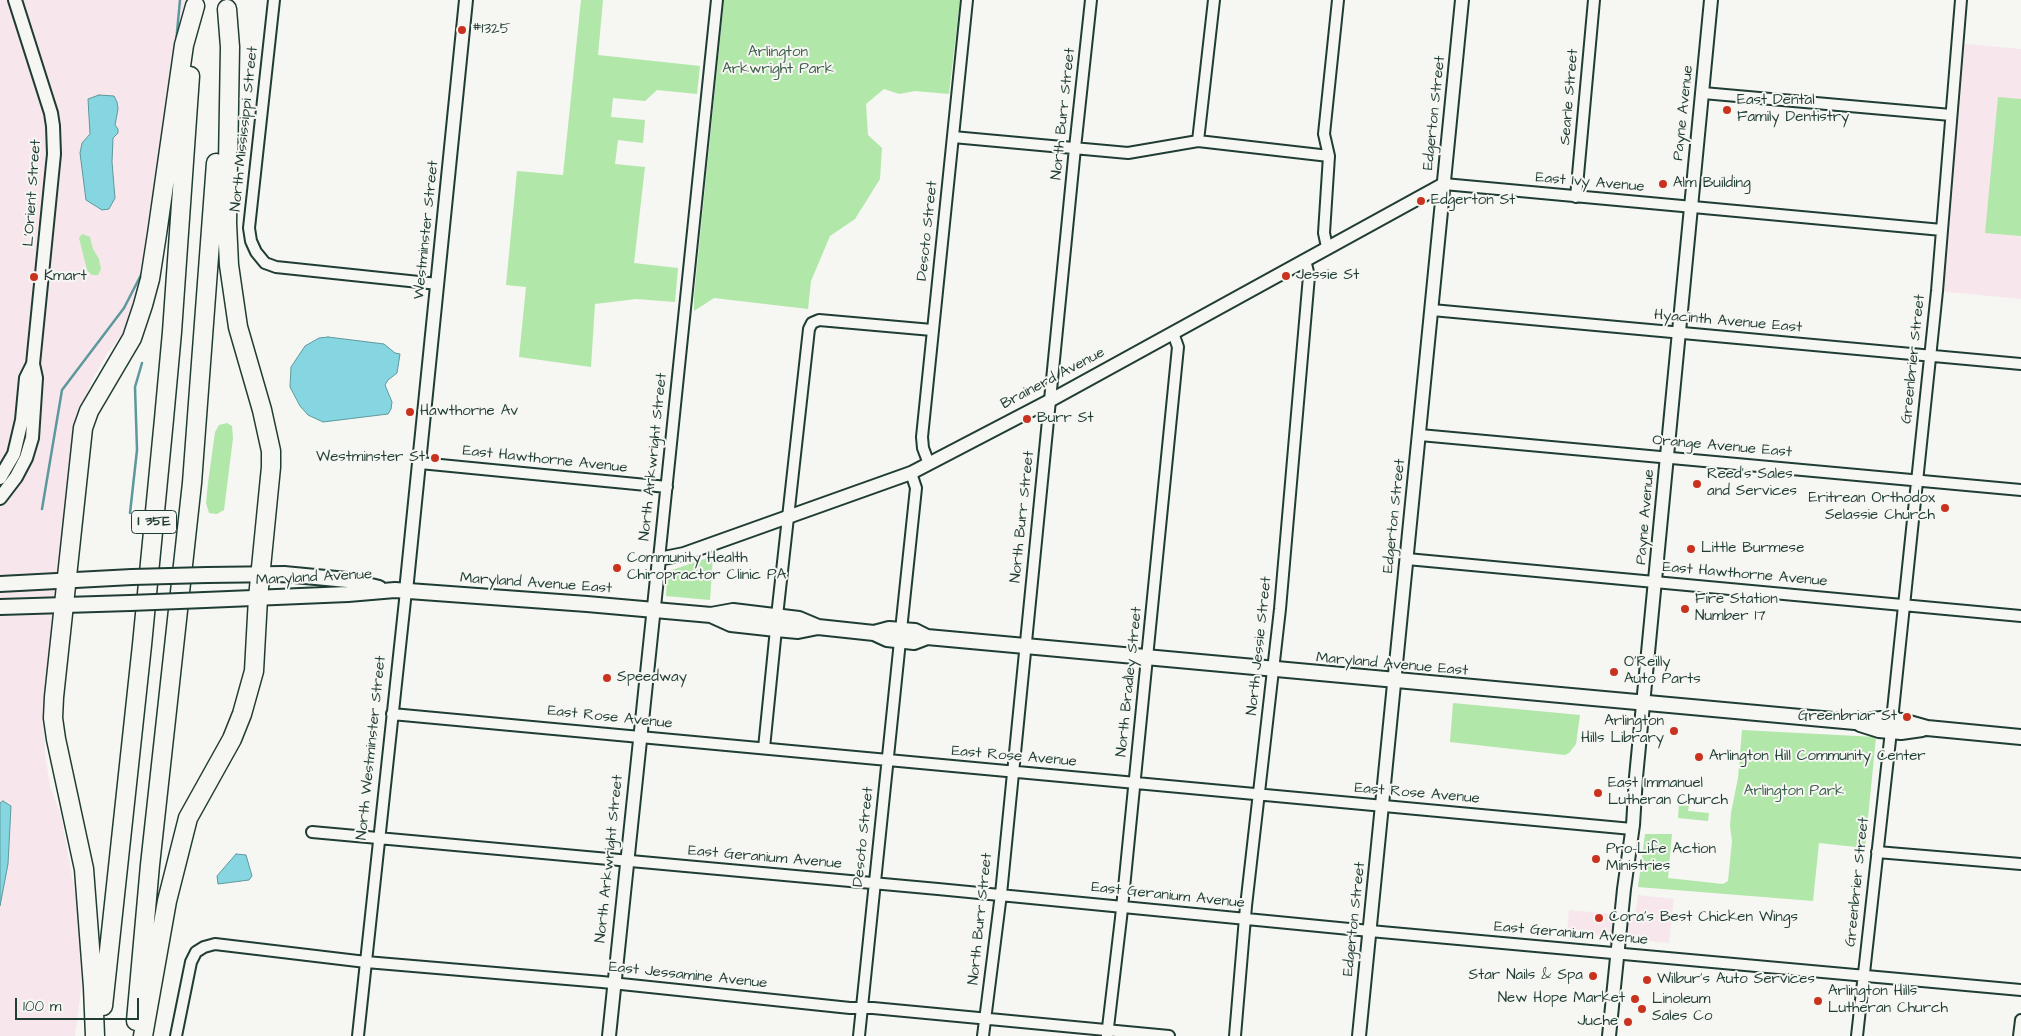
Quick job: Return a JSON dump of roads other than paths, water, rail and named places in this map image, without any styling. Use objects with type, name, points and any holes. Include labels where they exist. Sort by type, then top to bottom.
[{"type":"highway","points":[[95,1036],[84,869],[53,718],[66,580],[83,428],[89,411],[132,338],[148,288],[184,45],[195,3]]},
{"type":"highway","name":"I 35E","points":[[99,1036],[141,655],[164,419],[172,332],[195,3]]},
{"type":"highway","points":[[143,1036],[166,910],[188,818],[232,739],[249,693],[254,671],[258,598],[270,476],[271,451],[260,401],[238,327],[229,265],[226,224],[230,47],[227,4]]},
{"type":"highway","name":"I 35E","points":[[134,1036],[150,865],[192,483],[227,4]]},
{"type":"main road","name":"Maryland Avenue","points":[[0,584],[124,577],[260,574],[347,580],[389,590]]},
{"type":"main road","name":"Maryland Avenue","points":[[0,607],[258,598],[389,590]]},
{"type":"main road","name":"Maryland Avenue East","points":[[389,590],[711,615],[731,624],[776,623],[798,631],[818,627],[874,633],[887,640],[901,636],[914,642],[927,637],[1855,722],[1879,730],[1891,725],[1901,732],[1927,728],[2021,737]]},
{"type":"street","name":"L'Orient Street","points":[[1,497],[16,477],[26,458],[32,438],[36,378],[33,364],[54,137],[51,114],[15,0]]},
{"type":"street","name":"North Mississippi Street","points":[[274,0],[249,228],[251,241],[260,258],[270,265],[285,269],[438,284]]},
{"type":"street","name":"Westminster Street","points":[[420,463],[466,0]]},
{"type":"street","name":"North Arkwright Street","points":[[609,1036],[717,0]]},
{"type":"street","name":"Desoto Street","points":[[929,464],[923,448],[922,437],[967,0]]},
{"type":"street","name":"North Burr Street","points":[[983,1036],[1001,894],[1024,646],[1091,0]]},
{"type":"street","points":[[1198,141],[1214,0]]},
{"type":"street","points":[[1327,247],[1324,233],[1329,156],[1324,134],[1338,0]]},
{"type":"street","name":"Edgerton Street","points":[[1359,1036],[1462,0]]},
{"type":"street","name":"Searle Street","points":[[1576,197],[1594,0]]},
{"type":"street","name":"Payne Avenue","points":[[1609,1036],[1632,829],[1711,0]]},
{"type":"street","name":"Greenbrier Street","points":[[1857,1036],[1930,356],[1961,0]]},
{"type":"street","points":[[1703,93],[1951,115]]},
{"type":"street","points":[[953,136],[1128,153],[1198,141],[1329,156]]},
{"type":"street","name":"East Ivy Avenue","points":[[1444,184],[1942,230]]},
{"type":"street","name":"Brainerd Avenue","points":[[659,559],[684,554],[911,473],[1051,400],[1444,184]]},
{"type":"street","name":"North Jessie Street","points":[[1234,1036],[1274,670],[1309,276],[1305,260]]},
{"type":"street","name":"Hyacinth Avenue East","points":[[1432,310],[2021,364]]},
{"type":"street","points":[[764,748],[786,518],[808,330],[812,323],[819,320],[932,330]]},
{"type":"street","name":"North Bradley Street","points":[[1108,1034],[1178,347],[1173,332]]},
{"type":"street","name":"L'Orient Street","points":[[0,478],[14,454],[22,420],[26,378],[33,364]]},
{"type":"street","name":"Orange Avenue East","points":[[1420,435],[2021,490]]},
{"type":"street","name":"East Hawthorne Avenue","points":[[420,463],[667,487]]},
{"type":"street","name":"North Westminster Street","points":[[358,1036],[420,463]]},
{"type":"street","name":"Desoto Street","points":[[859,1036],[916,488],[911,473]]},
{"type":"street","name":"East Hawthorne Avenue","points":[[1407,559],[2021,616]]},
{"type":"street","name":"East Rose Avenue","points":[[392,714],[1632,829]]},
{"type":"street","name":"East Geranium Avenue","points":[[312,832],[1001,894],[1370,931],[2021,990]]},
{"type":"street","points":[[1877,852],[2021,864]]},
{"type":"street","name":"East Jessamine Avenue","points":[[176,1036],[191,962],[196,952],[204,947],[218,944],[366,962],[873,1008],[1108,1034],[1169,1036]]},
{"type":"street","points":[[2019,1036],[2021,1020]]},
{"type":"water","points":[[99,95],[114,96],[118,109],[115,125],[118,133],[113,138],[112,162],[115,198],[109,209],[102,210],[86,200],[80,153],[82,143],[90,134],[88,99]]},
{"type":"water","points":[[328,337],[384,344],[395,353],[400,354],[397,373],[385,385],[392,402],[388,414],[323,422],[308,415],[300,406],[290,387],[291,367],[305,346],[319,338]]},
{"type":"water","points":[[3,801],[11,806],[8,864],[0,906],[0,803]]},
{"type":"water","points":[[236,854],[246,855],[252,876],[249,880],[218,884],[217,876]]},
{"type":"waterway","points":[[176,43],[180,0]]},
{"type":"waterway","points":[[42,509],[62,390],[124,308],[143,271]]},
{"type":"waterway","points":[[130,513],[137,450],[135,387],[142,363]]},
{"type":"place","name":"#1325","points":[[462,30]]},
{"type":"place","name":"East Dental Family Dentistry","points":[[1727,110]]},
{"type":"place","name":"Alm Building","points":[[1663,184]]},
{"type":"place","name":"Edgerton St","points":[[1421,201]]},
{"type":"place","name":"Jessie St","points":[[1286,276]]},
{"type":"place","name":"Kmart","points":[[34,277]]},
{"type":"place","name":"Hawthorne Av","points":[[410,412]]},
{"type":"place","name":"Burr St","points":[[1027,419]]},
{"type":"place","name":"Westminster St","points":[[435,458]]},
{"type":"place","name":"Reed's Sales and Services","points":[[1697,484]]},
{"type":"place","name":"Eritrean Orthodox Selassie Church","points":[[1945,508]]},
{"type":"place","name":"Little Burmese","points":[[1691,549]]},
{"type":"place","name":"Community Health Chiropractor Clinic PA","points":[[617,568]]},
{"type":"place","name":"Fire Station Number 17","points":[[1685,609]]},
{"type":"place","name":"O'Reilly Auto Parts","points":[[1614,672]]},
{"type":"place","name":"Speedway","points":[[607,678]]},
{"type":"place","name":"Greenbriar St","points":[[1907,717]]},
{"type":"place","name":"Arlington Hills Library","points":[[1674,731]]},
{"type":"place","name":"Arlington Hill Community Center","points":[[1699,757]]},
{"type":"place","name":"East Immanuel Lutheran Church","points":[[1598,793]]},
{"type":"place","name":"Pro-Life Action Ministries","points":[[1596,859]]},
{"type":"place","name":"Cora's Best Chicken Wings","points":[[1599,918]]},
{"type":"place","name":"Star Nails & Spa","points":[[1593,976]]},
{"type":"place","name":"Wilbur's Auto Services","points":[[1647,980]]},
{"type":"place","name":"New Hope Market","points":[[1635,999]]},
{"type":"place","name":"Arlington Hills Lutheran Church","points":[[1818,1001]]},
{"type":"place","name":"Linoleum Sales Co","points":[[1642,1009]]},
{"type":"place","name":"Juche","points":[[1628,1022]]},
{"type":"park label","name":"Arlington Arkwright Park","points":[[778,62]]},
{"type":"park label","name":"Arlington Park","points":[[1794,792]]}]
